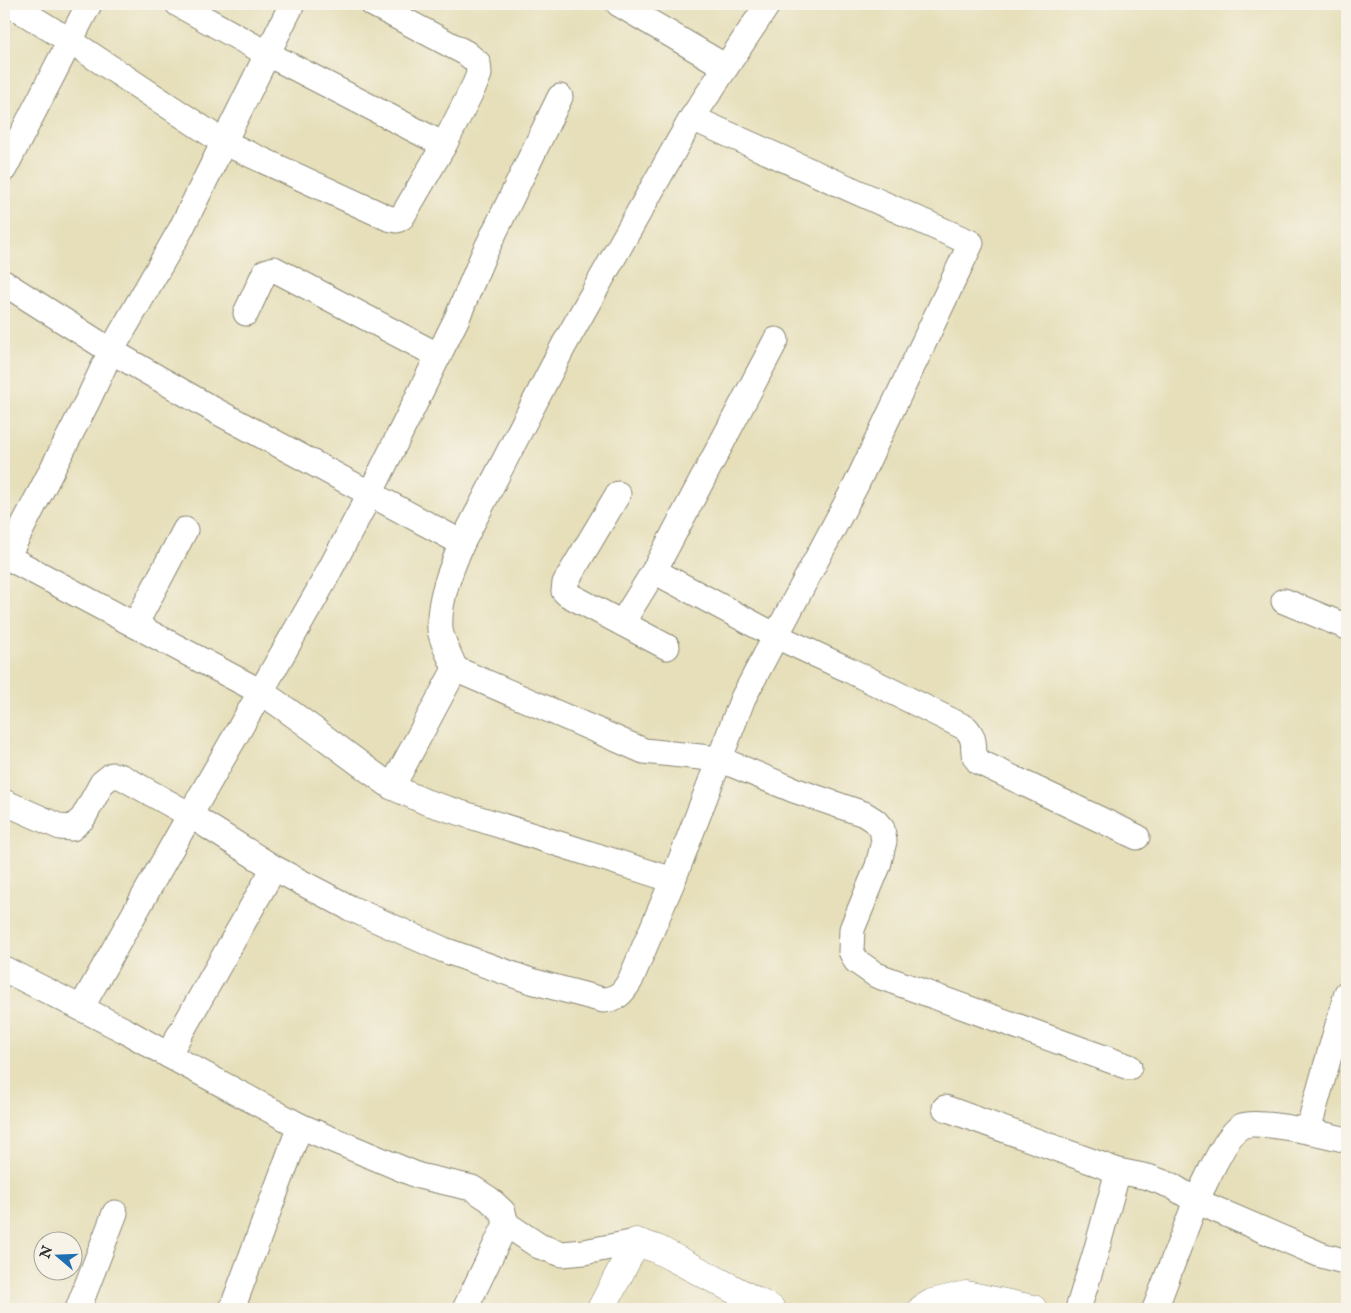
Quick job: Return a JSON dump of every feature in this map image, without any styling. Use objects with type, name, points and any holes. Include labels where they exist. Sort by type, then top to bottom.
[{"type":"street","points":[[10,4],[70,41],[223,142],[396,220],[402,217],[444,145],[475,84],[479,74],[478,63],[466,53],[373,4]]},
{"type":"street","points":[[4,169],[89,4]]},
{"type":"street","points":[[178,4],[266,53],[444,145]]},
{"type":"street","points":[[292,4],[266,53],[181,230],[112,351],[5,561],[135,625],[261,692],[392,787],[426,802],[673,880]]},
{"type":"street","points":[[619,4],[726,66]]},
{"type":"street","points":[[768,4],[692,118],[564,345],[462,544],[452,568],[444,596],[440,630],[455,669],[644,751],[719,759],[794,790],[864,814],[876,821],[882,829],[884,841],[878,866],[852,929],[851,951],[856,962],[876,975],[1130,1067]]},
{"type":"street","points":[[81,1008],[318,592],[370,494],[457,318],[483,256],[560,97]]},
{"type":"street","points":[[4,802],[60,827],[72,828],[83,818],[102,783],[112,775],[122,777],[190,815],[274,868],[350,908],[444,950],[531,981],[602,1000],[613,999],[622,994],[630,981],[673,880],[743,698],[856,485],[971,243],[692,118]]},
{"type":"street","points":[[246,313],[265,272],[274,269],[438,356]]},
{"type":"street","points":[[4,283],[112,351],[216,411],[462,544]]},
{"type":"street","points":[[622,623],[654,571],[776,340]]},
{"type":"street","points":[[618,494],[564,586],[567,594],[666,647]]},
{"type":"street","points":[[135,625],[185,530]]},
{"type":"street","points":[[654,571],[776,636],[966,728],[975,740],[974,754],[979,762],[1137,837]]},
{"type":"street","points":[[1284,601],[1347,628]]},
{"type":"street","points":[[392,787],[455,669]]},
{"type":"street","points":[[168,1055],[274,868]]},
{"type":"street","points":[[4,969],[126,1030],[168,1055],[300,1126],[418,1176],[472,1188],[490,1199],[503,1212],[506,1224],[464,1309]]},
{"type":"street","points":[[1308,1130],[1347,993]]},
{"type":"street","points":[[945,1108],[1118,1171],[1148,1177],[1172,1186],[1196,1201],[1321,1255],[1347,1262]]},
{"type":"street","points":[[1156,1309],[1196,1201],[1228,1139],[1241,1127],[1252,1125],[1308,1130],[1347,1140]]},
{"type":"street","points":[[232,1309],[300,1126]]},
{"type":"street","points":[[1078,1309],[1118,1171]]},
{"type":"street","points":[[78,1309],[115,1213]]},
{"type":"street","points":[[506,1224],[539,1246],[562,1254],[584,1252],[636,1242],[657,1249],[771,1309]]},
{"type":"street","points":[[601,1309],[636,1242]]},
{"type":"street","points":[[922,1309],[932,1303],[966,1295],[1025,1308]]}]
